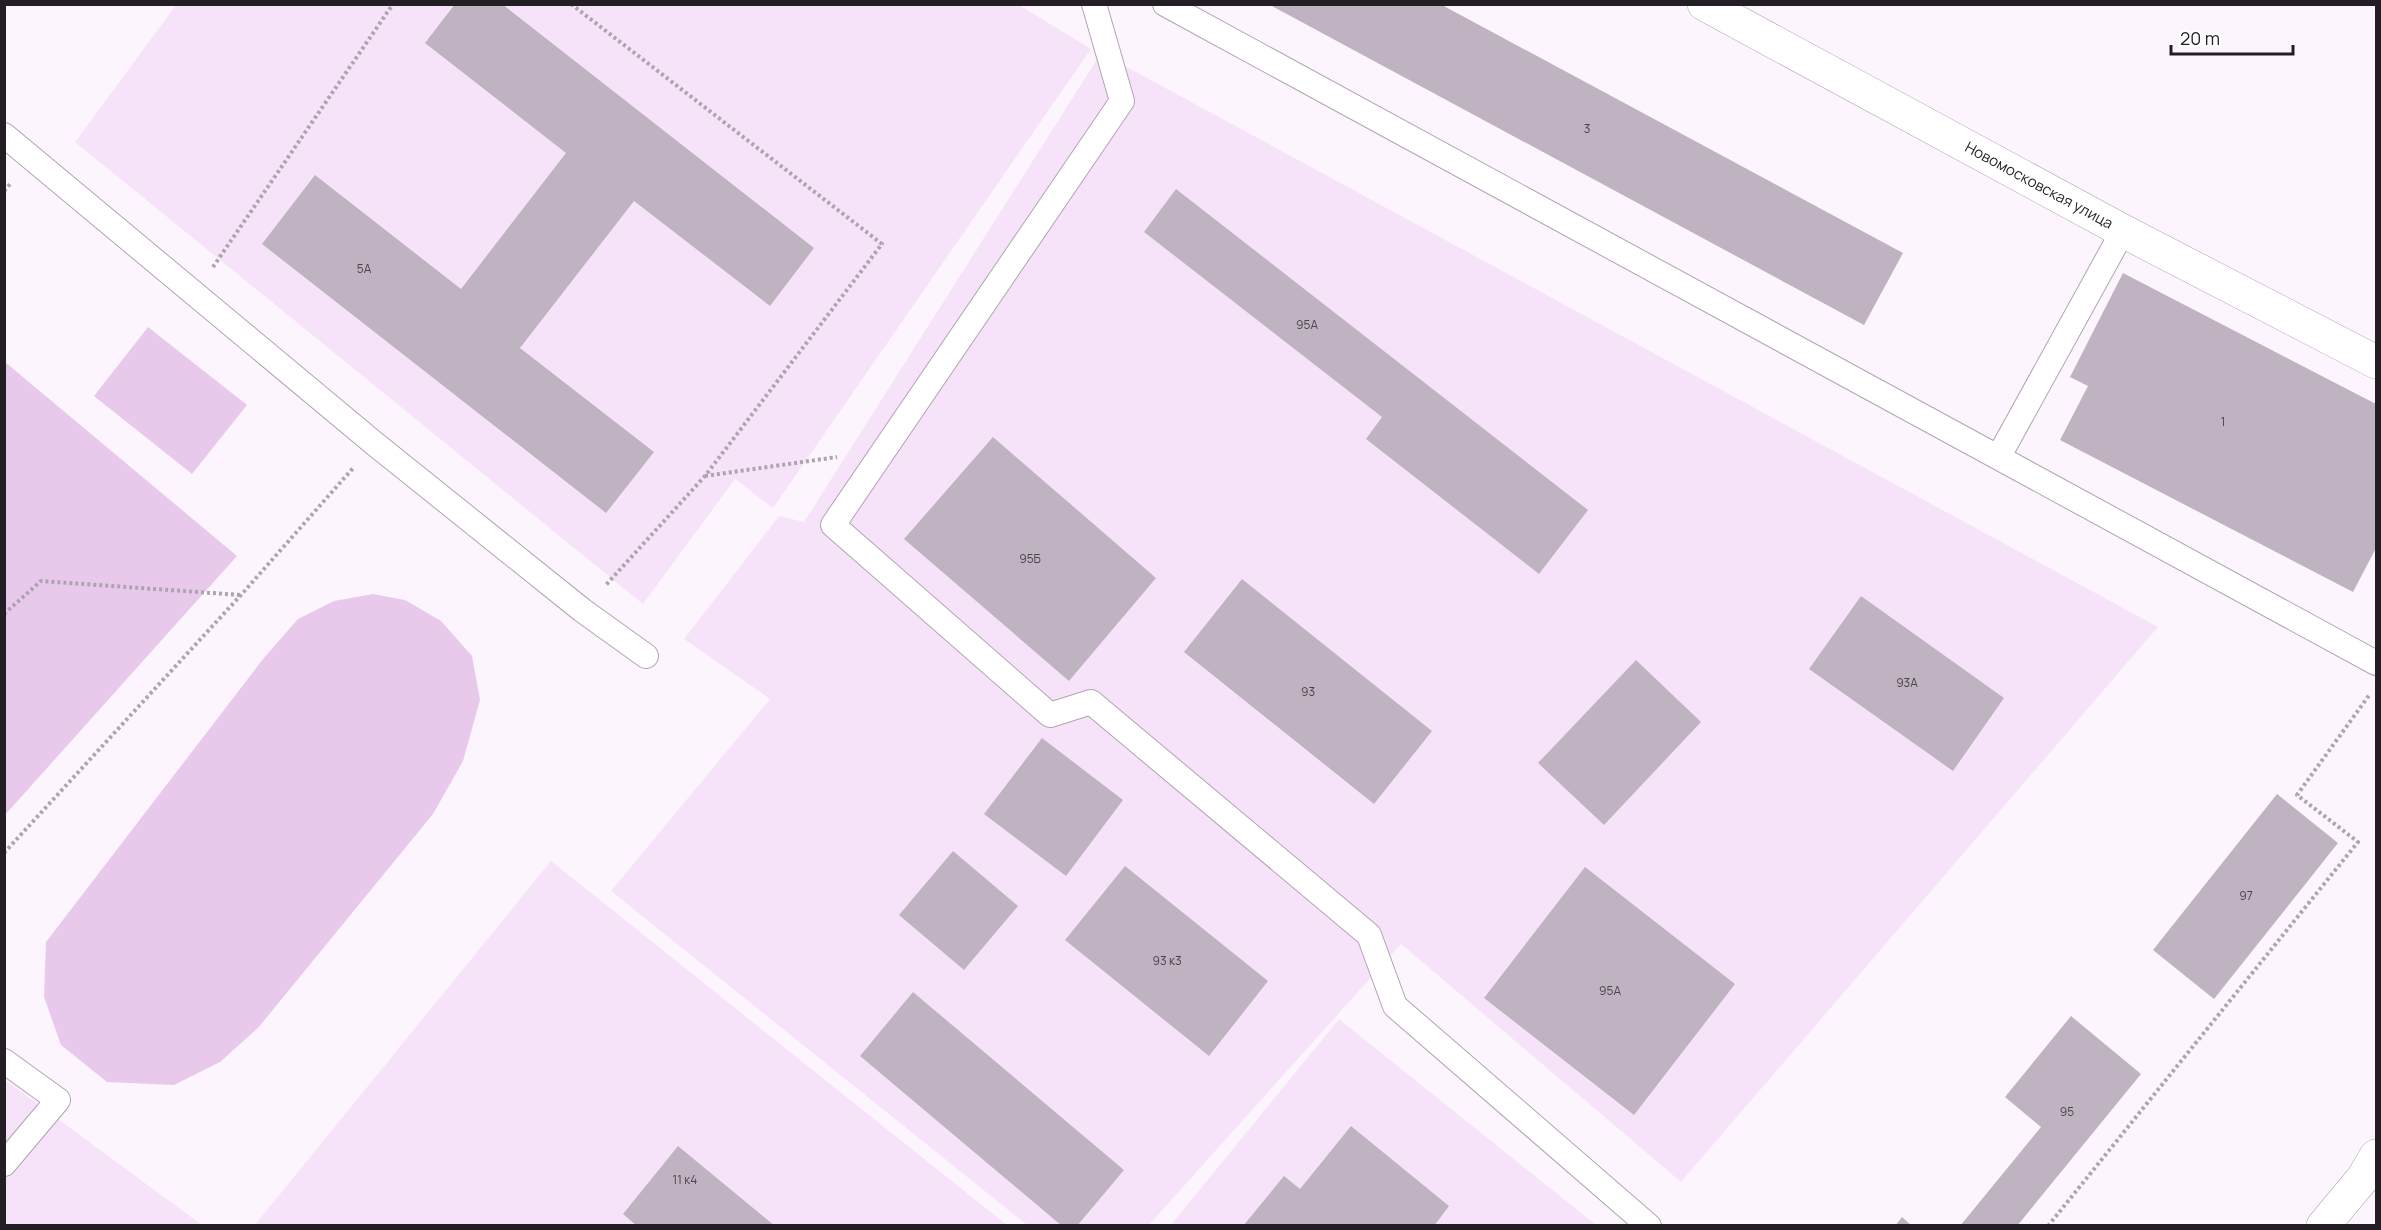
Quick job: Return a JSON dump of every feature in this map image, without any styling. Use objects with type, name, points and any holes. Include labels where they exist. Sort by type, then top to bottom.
[{"type":"street","name":"Новомосковская улица","points":[[1704,4],[2123,231],[2376,362]]},
{"type":"street","points":[[2323,1226],[2372,1168]]},
{"type":"street","points":[[2347,1226],[2372,1168]]},
{"type":"lane","points":[[1094,4],[1122,101],[834,525],[1050,715],[1092,702],[1369,934],[1395,1006],[1649,1226]]},
{"type":"lane","points":[[1165,4],[2376,663]]},
{"type":"lane","points":[[4,135],[196,292],[375,444],[582,610],[646,656]]},
{"type":"lane","points":[[1999,456],[2123,231]]},
{"type":"lane","points":[[4,1061],[58,1100],[4,1164]]},
{"type":"path","points":[[196,292],[393,4]]},
{"type":"path","points":[[571,4],[882,244],[705,476],[582,610]]},
{"type":"path","points":[[4,853],[241,595],[375,444]]},
{"type":"path","points":[[705,476],[886,450]]},
{"type":"path","points":[[4,614],[41,582],[241,595]]},
{"type":"path","points":[[2048,1226],[2358,842],[2297,795],[2376,686]]},
{"type":"shaded area","points":[[176,5],[1019,5],[1091,49],[773,508],[735,479],[643,604],[75,142]]},
{"type":"shaded area","points":[[1101,53],[2158,627],[1681,1182],[1401,944],[1149,1225],[1027,1225],[611,891],[770,699],[684,639],[779,516],[804,522]]},
{"type":"shaded area","points":[[148,327],[247,405],[192,474],[94,396]]},
{"type":"shaded area","points":[[5,362],[237,556],[5,815]]},
{"type":"shaded area","points":[[373,594],[405,600],[441,621],[472,656],[480,700],[463,761],[433,814],[258,1028],[220,1062],[174,1085],[107,1082],[61,1045],[44,997],[46,942],[263,659],[298,619],[334,601]]},
{"type":"shaded area","points":[[551,861],[1007,1225],[254,1226]]},
{"type":"shaded area","points":[[1339,1019],[1596,1225],[1170,1226]]},
{"type":"shaded area","points":[[5,1080],[202,1225],[5,1225]]},
{"type":"building","points":[[455,4],[502,4],[814,248],[770,306],[634,201],[520,348],[654,452],[606,513],[262,244],[315,175],[461,289],[566,153],[425,43]]},
{"type":"building","points":[[1270,5],[1442,5],[1903,253],[1864,325]]},
{"type":"building","points":[[1176,189],[1588,510],[1539,574],[1366,439],[1382,417],[1144,232]]},
{"type":"building","points":[[2123,273],[2376,404],[2376,548],[2353,592],[2060,440],[2088,386],[2070,377]]},
{"type":"building","points":[[993,437],[1156,578],[1069,681],[904,539]]},
{"type":"building","points":[[1242,579],[1432,731],[1374,804],[1184,652]]},
{"type":"building","points":[[1861,596],[2004,698],[1953,771],[1809,669]]},
{"type":"building","points":[[1636,660],[1701,722],[1604,825],[1538,763]]},
{"type":"building","points":[[1042,738],[1123,800],[1066,876],[984,814]]},
{"type":"building","points":[[2277,794],[2338,843],[2214,999],[2153,950]]},
{"type":"building","points":[[953,851],[1018,906],[964,970],[899,915]]},
{"type":"building","points":[[1125,866],[1268,981],[1209,1056],[1065,940]]},
{"type":"building","points":[[1585,867],[1735,984],[1634,1115],[1484,998]]},
{"type":"building","points":[[913,992],[1124,1170],[1077,1226],[1062,1226],[860,1056]]},
{"type":"building","points":[[2071,1016],[2141,1074],[2017,1226],[1960,1226],[2041,1127],[2005,1097]]},
{"type":"building","points":[[1351,1126],[1449,1206],[1434,1226],[1243,1226],[1284,1176],[1300,1189]]},
{"type":"building","points":[[678,1146],[775,1226],[637,1226],[623,1214]]},
{"type":"building","points":[[1902,1217],[1912,1226],[1895,1226]]}]
